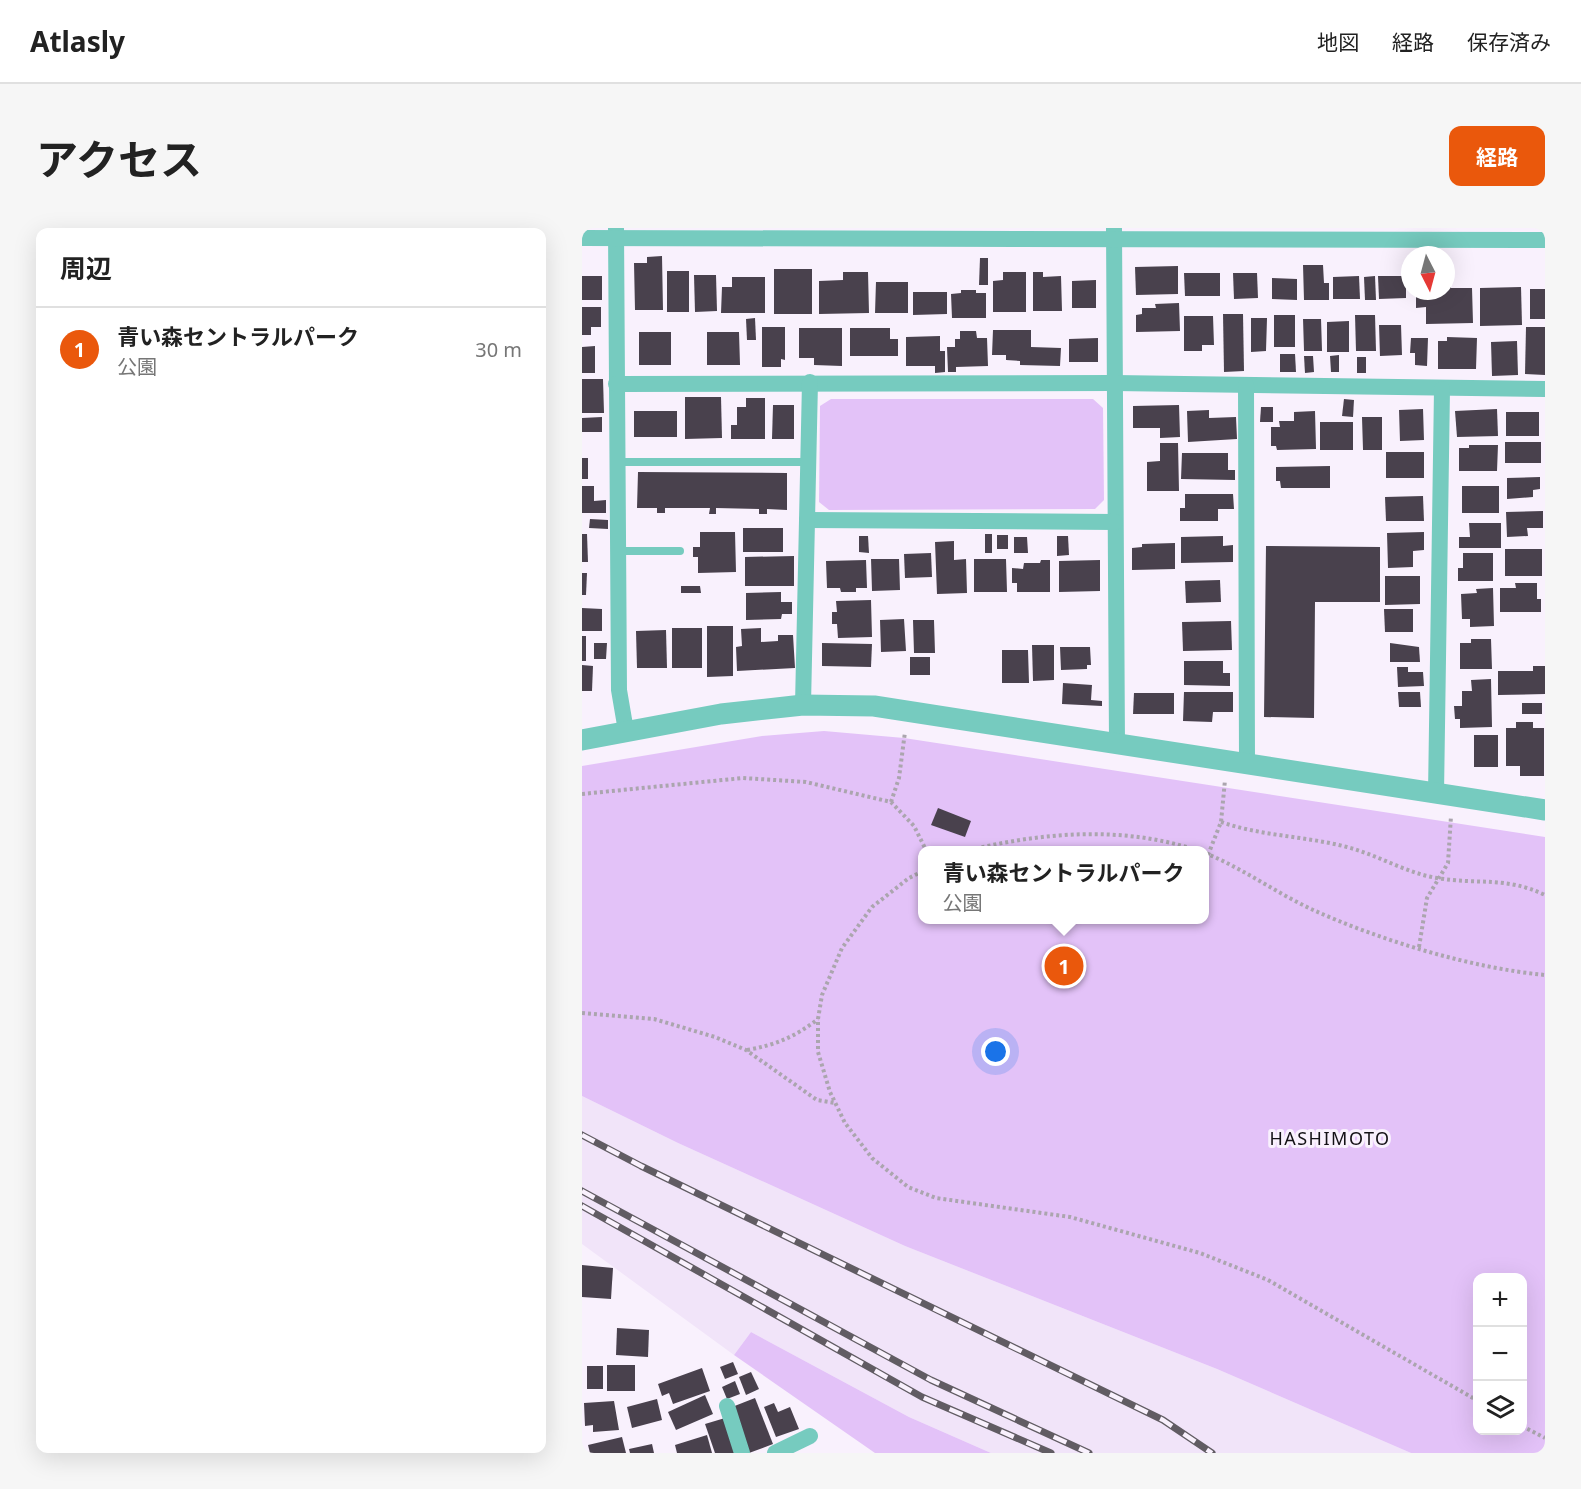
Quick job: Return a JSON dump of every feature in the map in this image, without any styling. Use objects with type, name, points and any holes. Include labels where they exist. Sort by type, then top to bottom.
[{"type":"street","points":[[616,233],[619,690],[626,731]]},
{"type":"street","points":[[582,238],[616,233],[1114,234],[1545,240]]},
{"type":"street","points":[[1114,234],[1117,744]]},
{"type":"street","points":[[803,705],[810,382]]},
{"type":"street","points":[[616,384],[1115,383],[1545,389]]},
{"type":"street","points":[[1246,385],[1247,765]]},
{"type":"street","points":[[1436,794],[1442,389]]},
{"type":"street","points":[[807,520],[1115,522]]},
{"type":"street","points":[[582,740],[721,714],[803,705],[874,706],[1545,810]]},
{"type":"street","points":[[727,1406],[742,1453]]},
{"type":"street","points":[[775,1453],[810,1437]]},
{"type":"lane","points":[[616,462],[809,462]]},
{"type":"lane","points":[[617,551],[680,551]]},
{"type":"path","points":[[891,802],[899,778],[906,730]]},
{"type":"path","points":[[582,794],[743,778],[806,782],[891,802],[914,826],[924,846]]},
{"type":"path","points":[[1209,849],[1221,822],[1225,778]]},
{"type":"path","points":[[1419,947],[1427,898],[1448,863],[1451,815]]},
{"type":"path","points":[[1221,822],[1242,829],[1345,847],[1381,857],[1412,872],[1439,879],[1508,882],[1545,896]]},
{"type":"path","points":[[994,846],[1042,838],[1104,834],[1170,841],[1185,846]]},
{"type":"path","points":[[1209,855],[1310,908],[1360,929],[1483,966],[1545,975]]},
{"type":"path","points":[[918,874],[909,878],[872,908],[842,948],[822,995],[818,1019],[818,1052],[836,1104],[845,1123],[873,1158],[908,1187],[936,1198],[963,1203],[1022,1208],[1070,1217],[1200,1253],[1268,1280],[1473,1398]]},
{"type":"path","points":[[582,1013],[654,1019],[715,1037],[746,1050],[817,1100],[836,1104]]},
{"type":"path","points":[[746,1050],[773,1046],[792,1037],[818,1019]]},
{"type":"path","points":[[1527,1429],[1545,1438]]},
{"type":"shaded area","points":[[831,399],[1093,399],[1103,408],[1104,500],[1095,509],[829,510],[819,502],[820,406]]},
{"type":"shaded area","points":[[824,731],[904,738],[1545,837],[1545,1453],[1411,1453],[1217,1369],[905,1246],[678,1143],[582,1096],[582,766],[762,736]]},
{"type":"shaded area","points":[[582,1096],[678,1143],[905,1246],[1217,1369],[1411,1453],[991,1453],[909,1417],[751,1332],[734,1355],[582,1244]]},
{"type":"shaded area","points":[[751,1332],[909,1417],[991,1453],[875,1453],[734,1355]]},
{"type":"building","points":[[662,256],[663,310],[635,310],[634,263],[647,263],[647,257]]},
{"type":"building","points":[[980,258],[988,258],[988,285],[979,285]]},
{"type":"building","points":[[1303,265],[1323,265],[1324,283],[1329,283],[1329,300],[1304,300]]},
{"type":"building","points":[[1178,266],[1178,294],[1136,295],[1135,267]]},
{"type":"building","points":[[774,269],[812,269],[812,314],[774,314]]},
{"type":"building","points":[[667,271],[689,271],[689,312],[667,312]]},
{"type":"building","points":[[843,272],[868,272],[869,313],[819,314],[819,281],[843,280]]},
{"type":"building","points":[[1003,272],[1026,272],[1026,312],[993,312],[993,281],[1003,280]]},
{"type":"building","points":[[1033,272],[1043,272],[1043,277],[1061,276],[1062,311],[1033,311]]},
{"type":"building","points":[[1184,273],[1220,273],[1220,296],[1185,296]]},
{"type":"building","points":[[1233,273],[1257,273],[1258,298],[1234,299]]},
{"type":"building","points":[[694,275],[716,275],[717,311],[695,312]]},
{"type":"building","points":[[582,276],[602,276],[602,300],[582,300]]},
{"type":"building","points":[[1359,276],[1360,299],[1333,299],[1333,277]]},
{"type":"building","points":[[1375,276],[1376,300],[1365,300],[1364,277]]},
{"type":"building","points":[[1378,276],[1401,276],[1401,298],[1379,299]]},
{"type":"building","points":[[732,277],[765,277],[765,313],[721,313],[722,287],[732,287]]},
{"type":"building","points":[[1272,278],[1297,279],[1297,300],[1272,299]]},
{"type":"building","points":[[1096,280],[1096,308],[1072,308],[1072,281]]},
{"type":"building","points":[[876,282],[908,282],[908,313],[875,313]]},
{"type":"building","points":[[1521,287],[1522,325],[1480,326],[1480,288]]},
{"type":"building","points":[[1455,288],[1472,288],[1473,323],[1426,324],[1426,307],[1416,308],[1416,300],[1455,300]]},
{"type":"building","points":[[1530,289],[1545,289],[1545,319],[1530,319]]},
{"type":"building","points":[[961,290],[986,293],[986,318],[952,318],[951,294],[961,293]]},
{"type":"building","points":[[913,292],[947,292],[947,314],[913,315]]},
{"type":"building","points":[[1179,303],[1180,331],[1136,332],[1136,315],[1142,314],[1142,308],[1156,308],[1155,304]]},
{"type":"building","points":[[582,307],[601,307],[601,327],[591,327],[591,335],[582,335]]},
{"type":"building","points":[[1223,314],[1243,314],[1244,371],[1224,372]]},
{"type":"building","points":[[1274,315],[1295,315],[1295,347],[1274,347]]},
{"type":"building","points":[[1355,315],[1375,315],[1376,351],[1356,351]]},
{"type":"building","points":[[1184,316],[1213,316],[1214,345],[1202,345],[1202,351],[1184,351]]},
{"type":"building","points":[[755,318],[756,340],[747,340],[746,319]]},
{"type":"building","points":[[1251,318],[1267,318],[1266,351],[1251,352]]},
{"type":"building","points":[[1303,319],[1321,319],[1322,351],[1304,351]]},
{"type":"building","points":[[1349,321],[1349,352],[1327,352],[1327,322]]},
{"type":"building","points":[[1379,325],[1401,325],[1402,355],[1380,356]]},
{"type":"building","points":[[762,327],[785,327],[785,360],[781,359],[781,367],[762,367]]},
{"type":"building","points":[[1526,327],[1545,327],[1545,375],[1525,374]]},
{"type":"building","points":[[799,328],[842,328],[842,366],[814,365],[814,358],[799,358]]},
{"type":"building","points":[[850,328],[890,328],[890,339],[898,339],[898,356],[850,356]]},
{"type":"building","points":[[993,330],[1031,330],[1031,347],[1061,348],[1060,366],[1020,365],[1020,361],[1006,360],[1006,355],[992,355]]},
{"type":"building","points":[[960,331],[976,331],[977,338],[987,338],[988,366],[956,367],[956,372],[948,372],[947,347],[955,347],[955,339],[960,339]]},
{"type":"building","points":[[639,332],[671,332],[671,365],[639,365]]},
{"type":"building","points":[[707,332],[739,332],[740,365],[707,365]]},
{"type":"building","points":[[940,336],[940,351],[945,351],[945,372],[935,373],[935,366],[906,366],[906,337]]},
{"type":"building","points":[[1447,337],[1477,338],[1476,369],[1438,369],[1438,341],[1447,341]]},
{"type":"building","points":[[1098,338],[1098,362],[1069,362],[1069,339]]},
{"type":"building","points":[[1411,338],[1428,338],[1427,366],[1415,365],[1415,353],[1410,353]]},
{"type":"building","points":[[1517,341],[1518,375],[1492,376],[1491,342]]},
{"type":"building","points":[[595,346],[595,373],[582,373],[582,347]]},
{"type":"building","points":[[1280,354],[1295,354],[1296,372],[1280,372]]},
{"type":"building","points":[[1339,355],[1339,372],[1331,372],[1330,356]]},
{"type":"building","points":[[1304,356],[1313,356],[1314,372],[1305,373]]},
{"type":"building","points":[[1357,357],[1366,357],[1366,373],[1357,373]]},
{"type":"building","points":[[582,379],[603,379],[604,413],[582,413]]},
{"type":"building","points":[[685,397],[721,397],[722,438],[685,439]]},
{"type":"building","points":[[746,398],[765,398],[765,439],[731,439],[731,425],[737,425],[737,407],[746,407]]},
{"type":"building","points":[[1344,399],[1354,400],[1353,417],[1342,416]]},
{"type":"building","points":[[773,405],[794,405],[794,439],[772,439]]},
{"type":"building","points":[[1179,405],[1180,437],[1160,438],[1160,428],[1133,428],[1133,406]]},
{"type":"building","points":[[1261,407],[1273,407],[1273,422],[1260,422]]},
{"type":"building","points":[[1423,409],[1424,440],[1400,441],[1399,410]]},
{"type":"building","points":[[1497,409],[1498,436],[1457,437],[1455,411]]},
{"type":"building","points":[[1209,410],[1209,418],[1236,417],[1237,439],[1188,442],[1187,411]]},
{"type":"building","points":[[634,411],[677,411],[677,437],[634,437]]},
{"type":"building","points":[[1315,411],[1316,449],[1277,450],[1276,446],[1271,446],[1271,427],[1280,427],[1279,421],[1294,421],[1294,412]]},
{"type":"building","points":[[1506,412],[1539,412],[1539,436],[1506,436]]},
{"type":"building","points":[[602,417],[602,432],[582,432],[582,418]]},
{"type":"building","points":[[1362,417],[1382,417],[1382,450],[1363,450]]},
{"type":"building","points":[[1320,422],[1353,422],[1353,450],[1320,450]]},
{"type":"building","points":[[1505,442],[1541,442],[1541,463],[1505,463]]},
{"type":"building","points":[[1160,443],[1178,443],[1179,491],[1147,491],[1147,462],[1160,461]]},
{"type":"building","points":[[1469,445],[1498,445],[1497,471],[1459,471],[1459,448],[1469,448]]},
{"type":"building","points":[[1386,452],[1424,452],[1424,478],[1386,478]]},
{"type":"building","points":[[1182,453],[1228,453],[1228,470],[1235,470],[1235,480],[1181,479]]},
{"type":"building","points":[[582,458],[588,458],[588,479],[582,479]]},
{"type":"building","points":[[1330,466],[1330,488],[1281,488],[1280,481],[1276,481],[1276,467]]},
{"type":"building","points":[[638,472],[787,473],[787,510],[767,509],[767,514],[759,514],[759,509],[716,508],[716,514],[709,514],[710,508],[665,508],[665,513],[657,513],[657,508],[637,508]]},
{"type":"building","points":[[1540,477],[1540,489],[1533,490],[1533,497],[1507,499],[1507,478]]},
{"type":"building","points":[[582,486],[594,486],[594,501],[606,500],[606,513],[582,513]]},
{"type":"building","points":[[1462,486],[1499,486],[1499,513],[1462,513]]},
{"type":"building","points":[[1185,494],[1233,494],[1234,509],[1218,509],[1218,521],[1180,521],[1180,508],[1185,508]]},
{"type":"building","points":[[1423,496],[1424,521],[1386,521],[1385,497]]},
{"type":"building","points":[[1543,511],[1543,528],[1527,528],[1528,536],[1507,537],[1506,512]]},
{"type":"building","points":[[590,519],[608,520],[608,529],[589,528]]},
{"type":"building","points":[[1469,523],[1501,523],[1501,548],[1459,548],[1459,537],[1470,537]]},
{"type":"building","points":[[743,528],[783,528],[783,552],[743,552]]},
{"type":"building","points":[[700,532],[735,532],[736,572],[698,573],[698,557],[693,557],[693,547],[700,547]]},
{"type":"building","points":[[1424,532],[1424,550],[1413,551],[1413,567],[1388,568],[1387,533]]},
{"type":"building","points":[[582,534],[587,534],[588,562],[582,562]]},
{"type":"building","points":[[985,534],[992,534],[992,553],[985,553]]},
{"type":"building","points":[[997,535],[1008,535],[1008,549],[997,549]]},
{"type":"building","points":[[859,536],[868,536],[869,553],[859,552]]},
{"type":"building","points":[[1057,536],[1068,536],[1069,555],[1057,556]]},
{"type":"building","points":[[1223,536],[1223,546],[1233,545],[1233,562],[1181,563],[1181,537]]},
{"type":"building","points":[[1014,537],[1027,537],[1028,553],[1014,553]]},
{"type":"building","points":[[954,541],[954,560],[966,559],[967,593],[937,594],[935,542]]},
{"type":"building","points":[[1175,543],[1175,569],[1132,570],[1132,548],[1142,547],[1142,544]]},
{"type":"building","points":[[1266,546],[1380,547],[1380,602],[1315,602],[1314,718],[1264,717]]},
{"type":"building","points":[[1505,549],[1542,549],[1542,576],[1505,576]]},
{"type":"building","points":[[931,553],[932,577],[905,578],[904,554]]},
{"type":"building","points":[[1463,553],[1493,553],[1493,581],[1458,581],[1458,568],[1463,568]]},
{"type":"building","points":[[794,556],[794,586],[745,586],[745,557]]},
{"type":"building","points":[[871,559],[899,559],[900,590],[872,591]]},
{"type":"building","points":[[974,559],[1006,559],[1007,592],[974,592]]},
{"type":"building","points":[[866,560],[867,588],[856,588],[856,592],[841,592],[840,588],[827,588],[826,561]]},
{"type":"building","points":[[1041,560],[1050,560],[1050,592],[1017,592],[1017,583],[1012,583],[1012,568],[1023,569],[1024,563],[1040,563]]},
{"type":"building","points":[[1100,560],[1100,591],[1059,592],[1059,561]]},
{"type":"building","points":[[582,573],[587,573],[586,595],[582,595]]},
{"type":"building","points":[[1385,576],[1420,576],[1420,604],[1385,605]]},
{"type":"building","points":[[1220,580],[1221,602],[1186,603],[1185,581]]},
{"type":"building","points":[[1515,583],[1537,583],[1537,599],[1541,599],[1541,612],[1500,612],[1500,588],[1516,588]]},
{"type":"building","points":[[681,586],[700,586],[701,593],[681,593]]},
{"type":"building","points":[[1493,588],[1494,626],[1470,627],[1470,619],[1462,619],[1461,594],[1477,593],[1476,589]]},
{"type":"building","points":[[781,592],[781,602],[792,602],[792,614],[782,614],[781,619],[746,620],[746,593]]},
{"type":"building","points":[[871,600],[872,637],[838,638],[837,624],[832,624],[832,612],[837,612],[836,601]]},
{"type":"building","points":[[582,608],[602,609],[602,631],[582,631]]},
{"type":"building","points":[[1384,609],[1413,609],[1413,632],[1385,632]]},
{"type":"building","points":[[904,619],[906,651],[881,652],[880,620]]},
{"type":"building","points":[[913,620],[934,620],[935,653],[914,653]]},
{"type":"building","points":[[1231,621],[1232,650],[1183,651],[1182,622]]},
{"type":"building","points":[[707,626],[733,626],[733,676],[707,677]]},
{"type":"building","points":[[672,628],[702,628],[702,668],[672,668]]},
{"type":"building","points":[[761,628],[761,642],[778,641],[778,635],[793,635],[795,668],[737,671],[736,647],[742,646],[741,629]]},
{"type":"building","points":[[666,630],[667,668],[637,668],[636,631]]},
{"type":"building","points":[[582,636],[586,636],[586,661],[582,661]]},
{"type":"building","points":[[1471,639],[1491,639],[1492,669],[1460,669],[1460,643],[1471,643]]},
{"type":"building","points":[[594,643],[607,643],[606,659],[594,659]]},
{"type":"building","points":[[822,643],[872,644],[871,667],[822,666]]},
{"type":"building","points":[[1390,643],[1419,647],[1420,662],[1390,662]]},
{"type":"building","points":[[1032,645],[1054,645],[1054,680],[1033,681]]},
{"type":"building","points":[[1060,647],[1090,647],[1091,665],[1087,665],[1087,669],[1061,670]]},
{"type":"building","points":[[1002,650],[1028,650],[1029,683],[1002,683]]},
{"type":"building","points":[[910,657],[930,657],[930,675],[910,675]]},
{"type":"building","points":[[1184,661],[1223,661],[1223,673],[1230,673],[1230,686],[1184,685]]},
{"type":"building","points":[[582,665],[593,666],[592,691],[582,691]]},
{"type":"building","points":[[1533,666],[1545,666],[1545,694],[1498,695],[1498,671],[1533,671]]},
{"type":"building","points":[[1397,667],[1408,667],[1408,672],[1423,672],[1424,686],[1398,687]]},
{"type":"building","points":[[1491,679],[1492,727],[1460,728],[1460,719],[1455,719],[1454,706],[1462,706],[1462,691],[1472,691],[1471,680]]},
{"type":"building","points":[[1063,683],[1092,685],[1091,700],[1102,701],[1102,706],[1062,704]]},
{"type":"building","points":[[1184,692],[1233,692],[1233,712],[1213,712],[1212,722],[1183,721]]},
{"type":"building","points":[[1398,692],[1420,692],[1421,707],[1399,707]]},
{"type":"building","points":[[1134,693],[1174,693],[1174,714],[1133,714]]},
{"type":"building","points":[[1522,703],[1542,703],[1542,714],[1522,714]]},
{"type":"building","points":[[1516,722],[1533,722],[1533,728],[1544,728],[1544,776],[1520,776],[1520,766],[1506,766],[1506,728],[1516,728]]},
{"type":"building","points":[[1474,735],[1498,735],[1498,767],[1474,767]]},
{"type":"building","points":[[938,808],[971,821],[965,837],[931,825]]},
{"type":"building","points":[[582,1265],[613,1268],[611,1299],[582,1297]]},
{"type":"building","points":[[617,1328],[649,1330],[648,1357],[616,1355]]},
{"type":"building","points":[[733,1362],[738,1374],[725,1379],[720,1367]]},
{"type":"building","points":[[607,1365],[635,1365],[635,1391],[607,1391]]},
{"type":"building","points":[[587,1366],[603,1366],[603,1389],[587,1389]]},
{"type":"building","points":[[702,1368],[710,1391],[673,1404],[669,1393],[662,1396],[658,1384]]},
{"type":"building","points":[[751,1372],[759,1389],[746,1395],[739,1377]]},
{"type":"building","points":[[735,1381],[740,1394],[727,1399],[722,1387]]},
{"type":"building","points":[[705,1395],[713,1414],[676,1430],[668,1412]]},
{"type":"building","points":[[755,1398],[773,1444],[749,1453],[732,1407]]},
{"type":"building","points":[[657,1399],[662,1420],[632,1428],[627,1407]]},
{"type":"building","points":[[614,1401],[619,1430],[593,1432],[593,1425],[585,1426],[584,1403]]},
{"type":"building","points":[[774,1403],[778,1412],[790,1407],[799,1429],[776,1437],[764,1407]]},
{"type":"building","points":[[725,1418],[736,1453],[715,1453],[705,1424]]},
{"type":"building","points":[[707,1435],[712,1453],[677,1453],[675,1445]]},
{"type":"building","points":[[622,1437],[626,1453],[590,1453],[588,1445]]},
{"type":"building","points":[[652,1444],[654,1453],[630,1453],[629,1449]]},
{"type":"railway","points":[[582,1135],[641,1166],[1163,1420],[1212,1453]]},
{"type":"railway","points":[[582,1191],[931,1380],[1089,1453]]},
{"type":"railway","points":[[582,1206],[922,1397],[1051,1453]]},
{"type":"place","name":"青い森セントラルパーク","points":[[1064,966]]},
{"type":"district","name":"HASHIMOTO","points":[[1330,1138]]}]
